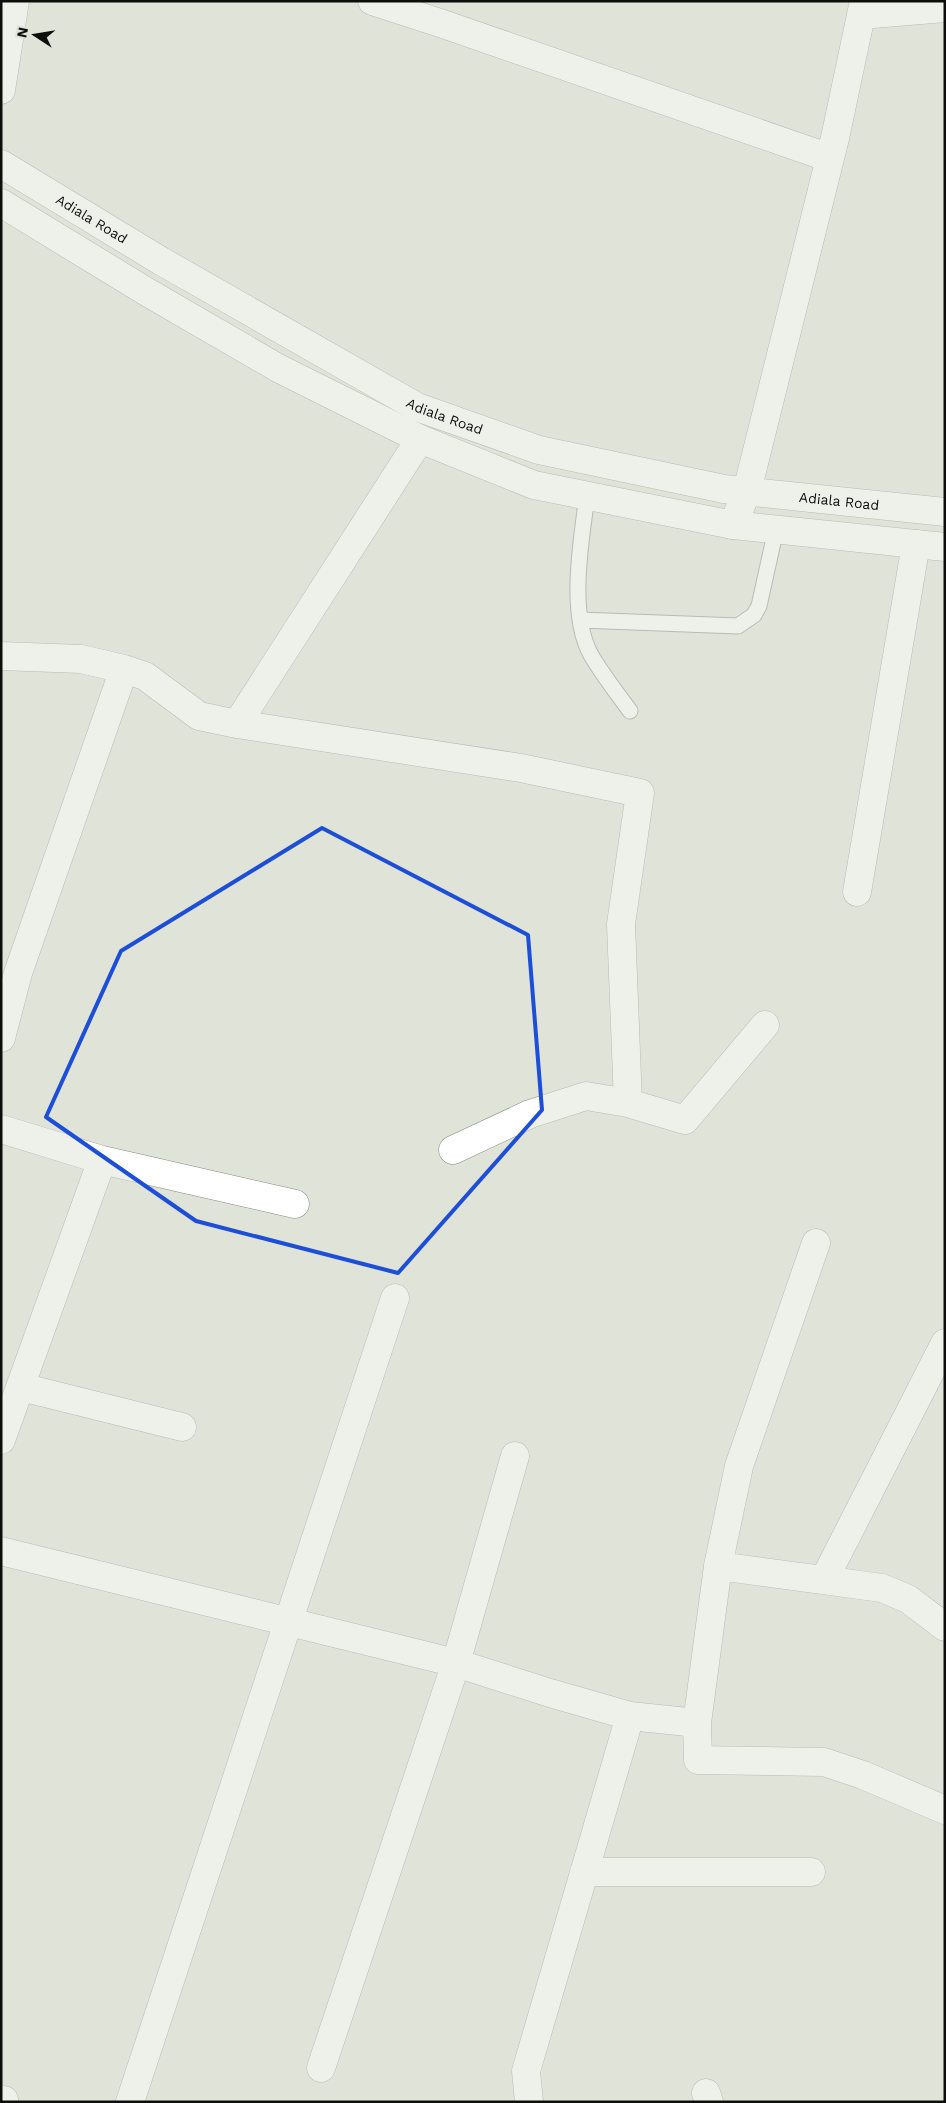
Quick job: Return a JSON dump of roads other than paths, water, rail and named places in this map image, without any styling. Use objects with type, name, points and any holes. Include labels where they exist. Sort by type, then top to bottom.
[{"type":"street","points":[[1,90],[15,1]]},
{"type":"street","points":[[372,1],[830,158]]},
{"type":"street","points":[[733,525],[747,491],[830,158],[863,8],[945,8]]},
{"type":"street","name":"Adiala Road","points":[[1,164],[161,261],[417,407],[539,450],[724,489],[945,512]]},
{"type":"street","name":"Adiala Road","points":[[1,203],[147,292],[278,368],[420,439],[534,485],[733,525],[945,548]]},
{"type":"street","points":[[237,724],[420,439]]},
{"type":"street","points":[[857,892],[916,544]]},
{"type":"street","points":[[1,656],[81,659],[124,669],[145,676],[199,716],[237,724],[521,768],[640,793],[621,924],[628,1103]]},
{"type":"street","points":[[1,1038],[10,973],[124,669]]},
{"type":"street","points":[[453,1150],[530,1114],[586,1096],[628,1103],[685,1120],[765,1025]]},
{"type":"street","points":[[1,1129],[102,1160],[295,1204]]},
{"type":"street","points":[[1,1440],[102,1160]]},
{"type":"street","points":[[816,1243],[739,1466],[718,1566],[697,1723],[698,1760],[824,1762],[945,1810]]},
{"type":"street","points":[[130,2102],[395,1298]]},
{"type":"street","points":[[824,1580],[945,1343]]},
{"type":"street","points":[[20,1387],[182,1427]]},
{"type":"street","points":[[321,2068],[456,1663],[515,1456]]},
{"type":"street","points":[[1,1551],[456,1663],[550,1694],[630,1716],[697,1723]]},
{"type":"street","points":[[718,1566],[882,1588],[908,1599],[945,1627]]},
{"type":"street","points":[[529,2102],[526,2070],[630,1716]]},
{"type":"street","points":[[584,1872],[811,1872]]},
{"type":"lane","points":[[587,496],[578,576],[580,620],[590,654],[630,711]]},
{"type":"lane","points":[[580,620],[738,626],[754,615],[759,606],[776,529]]}]
